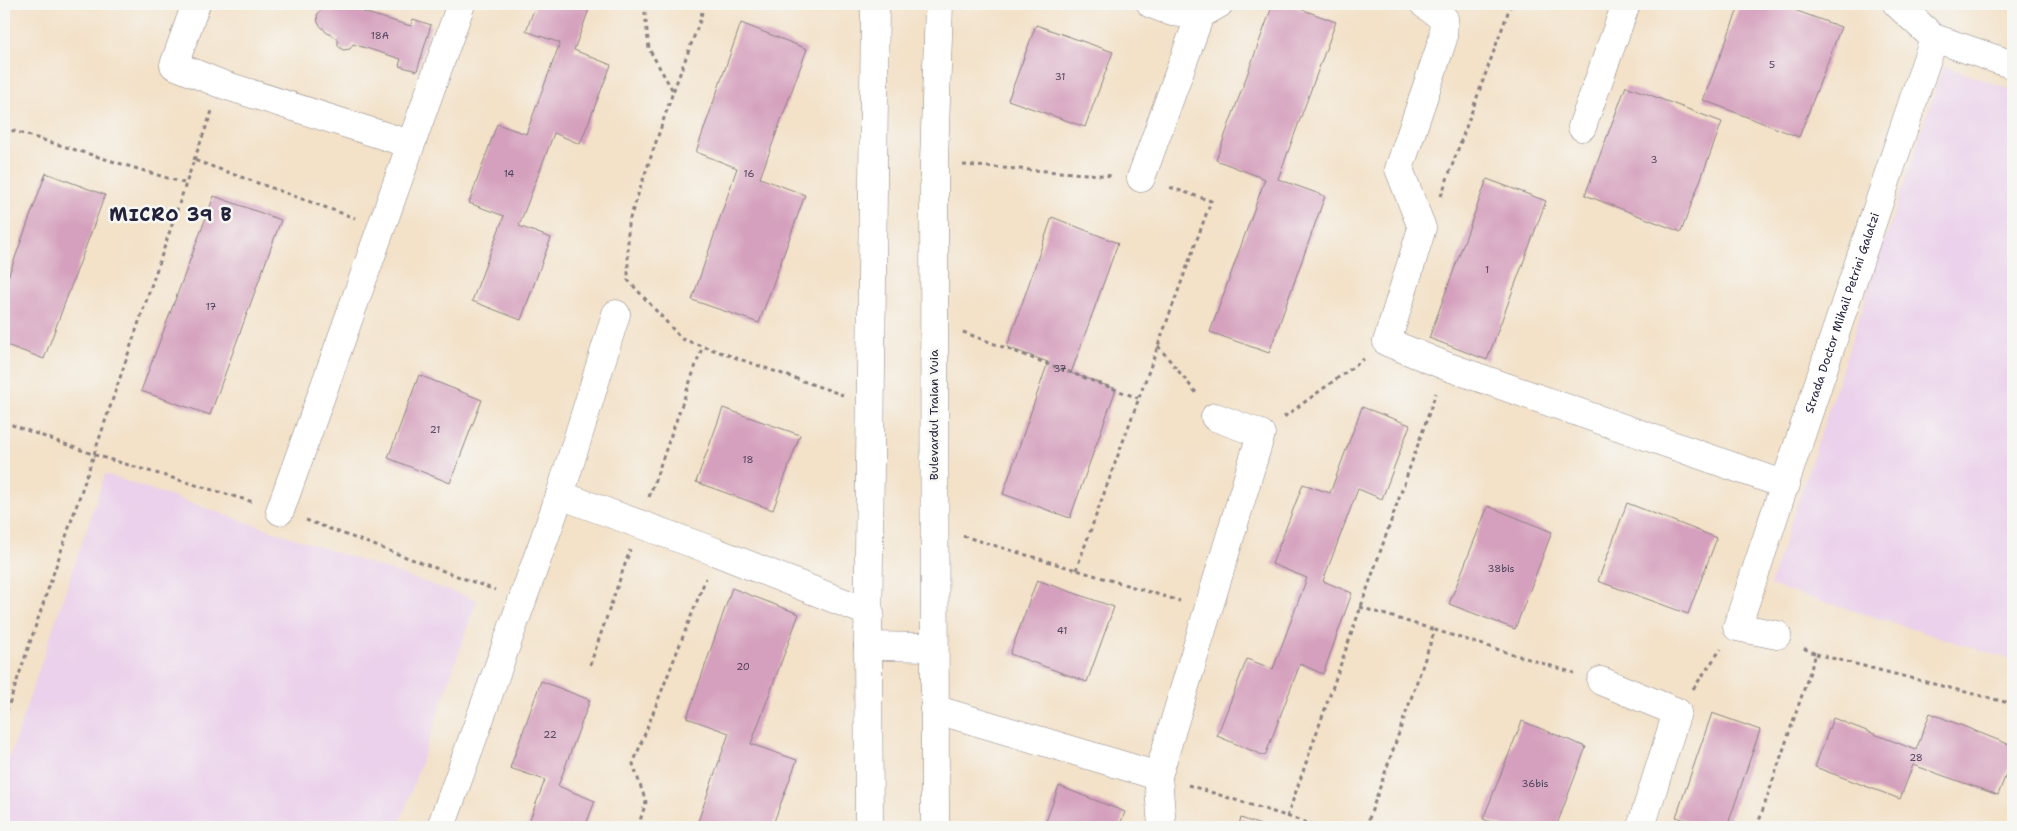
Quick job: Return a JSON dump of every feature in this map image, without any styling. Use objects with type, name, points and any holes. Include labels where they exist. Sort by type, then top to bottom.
[{"type":"street","points":[[196,4],[174,65],[221,84],[410,144]]},
{"type":"street","points":[[280,511],[461,4]]},
{"type":"street","points":[[869,827],[868,646],[870,613],[875,4]]},
{"type":"street","name":"Bulevardul Traian Vuia","points":[[935,827],[933,320],[934,162],[939,4]]},
{"type":"street","points":[[1141,178],[1210,10],[1172,12],[1151,4]]},
{"type":"street","points":[[1424,4],[1444,19],[1443,39],[1400,169],[1422,228],[1387,342],[1446,366],[1786,485]]},
{"type":"street","points":[[1582,127],[1626,4]]},
{"type":"street","points":[[1897,4],[1934,38],[2013,65]]},
{"type":"street","name":"Strada Doctor Mihail Petrini Galatzi","points":[[1736,627],[1786,485],[1934,38]]},
{"type":"street","points":[[441,827],[560,495],[616,314]]},
{"type":"street","points":[[1162,827],[1158,776],[1261,434],[1215,417]]},
{"type":"street","points":[[560,495],[716,552],[870,613]]},
{"type":"street","points":[[1736,627],[1777,635]]},
{"type":"street","points":[[868,646],[934,647]]},
{"type":"street","points":[[1601,682],[1677,712],[1641,827]]},
{"type":"street","points":[[934,708],[1158,776]]},
{"type":"path","points":[[644,4],[649,49],[673,92]]},
{"type":"path","points":[[703,4],[701,18],[673,92],[628,224],[628,280],[682,339],[872,405]]},
{"type":"path","points":[[1422,228],[1432,221],[1510,4]]},
{"type":"path","points":[[4,719],[221,84]]},
{"type":"path","points":[[4,142],[6,129],[187,184]]},
{"type":"path","points":[[194,160],[381,227]]},
{"type":"path","points":[[934,162],[1141,178],[1211,201],[1076,570]]},
{"type":"path","points":[[933,320],[1138,398]]},
{"type":"path","points":[[1261,434],[1387,342]]},
{"type":"path","points":[[1158,346],[1215,417]]},
{"type":"path","points":[[1287,817],[1446,366]]},
{"type":"path","points":[[935,527],[1209,610]]},
{"type":"path","points":[[638,827],[646,802],[633,764],[716,552]]},
{"type":"path","points":[[1360,607],[1601,682]]},
{"type":"path","points":[[1677,712],[1736,627]]},
{"type":"path","points":[[1366,827],[1434,630]]},
{"type":"path","points":[[1777,635],[1816,654],[2013,704]]},
{"type":"path","points":[[1757,827],[1816,654]]},
{"type":"path","points":[[1158,776],[1321,827]]},
{"type":"shaded area","points":[[1943,66],[2013,90],[2013,660],[1770,585]]},
{"type":"shaded area","points":[[105,474],[477,600],[399,827],[4,827],[4,773]]},
{"type":"building","points":[[350,4],[362,4],[363,12],[411,26],[413,19],[431,25],[417,71],[399,66],[401,59],[353,44],[350,49],[343,50],[338,46],[338,39],[326,32],[318,23],[317,15],[322,9],[334,6],[348,6]]},
{"type":"building","points":[[536,4],[591,4],[574,50],[611,65],[580,144],[554,133],[519,226],[551,238],[521,320],[472,301],[504,216],[469,203],[497,124],[526,134],[560,43],[526,31]]},
{"type":"building","points":[[1273,4],[1287,4],[1336,22],[1278,179],[1325,196],[1269,353],[1210,332],[1265,179],[1216,160]]},
{"type":"building","points":[[1740,4],[1778,4],[1841,27],[1799,137],[1703,100]]},
{"type":"building","points":[[741,23],[807,49],[760,178],[805,195],[759,323],[692,300],[737,168],[696,152]]},
{"type":"building","points":[[1036,25],[1113,52],[1085,127],[1008,100]]},
{"type":"building","points":[[1626,86],[1722,122],[1681,232],[1585,195]]},
{"type":"building","points":[[46,173],[105,195],[44,359],[4,344],[4,288]]},
{"type":"building","points":[[1487,179],[1546,201],[1487,360],[1429,338]]},
{"type":"building","points":[[214,196],[281,220],[210,415],[141,391]]},
{"type":"building","points":[[1052,217],[1118,243],[1071,373],[1116,389],[1070,518],[1003,494],[1048,362],[1007,347]]},
{"type":"building","points":[[419,375],[482,400],[450,483],[388,458]]},
{"type":"building","points":[[1362,407],[1410,425],[1382,499],[1358,489],[1323,581],[1352,593],[1323,674],[1300,664],[1265,756],[1217,736],[1247,659],[1273,669],[1307,578],[1272,564],[1303,484],[1330,493]]},
{"type":"building","points":[[723,408],[800,435],[773,510],[696,482]]},
{"type":"building","points":[[1627,503],[1717,538],[1688,614],[1598,581]]},
{"type":"building","points":[[1488,506],[1552,532],[1515,629],[1449,604]]},
{"type":"building","points":[[1037,580],[1114,607],[1087,682],[1010,654]]},
{"type":"building","points":[[732,588],[799,614],[751,744],[797,760],[772,827],[696,827],[729,733],[687,718]]},
{"type":"building","points":[[541,681],[590,700],[558,786],[595,801],[585,827],[527,827],[545,780],[510,768]]},
{"type":"building","points":[[1712,713],[1760,730],[1727,827],[1707,827],[1676,817]]},
{"type":"building","points":[[1930,713],[2013,746],[2013,765],[2010,764],[1998,795],[1913,765],[1900,799],[1815,767],[1833,718],[1916,750]]},
{"type":"building","points":[[1522,721],[1586,747],[1556,827],[1504,827],[1483,819]]},
{"type":"building","points":[[1059,786],[1125,812],[1119,827],[1044,827]]},
{"type":"building","points":[[1241,818],[1266,827],[1238,827]]},
{"type":"district","name":"MICRO 39 B","points":[[171,215]]}]
